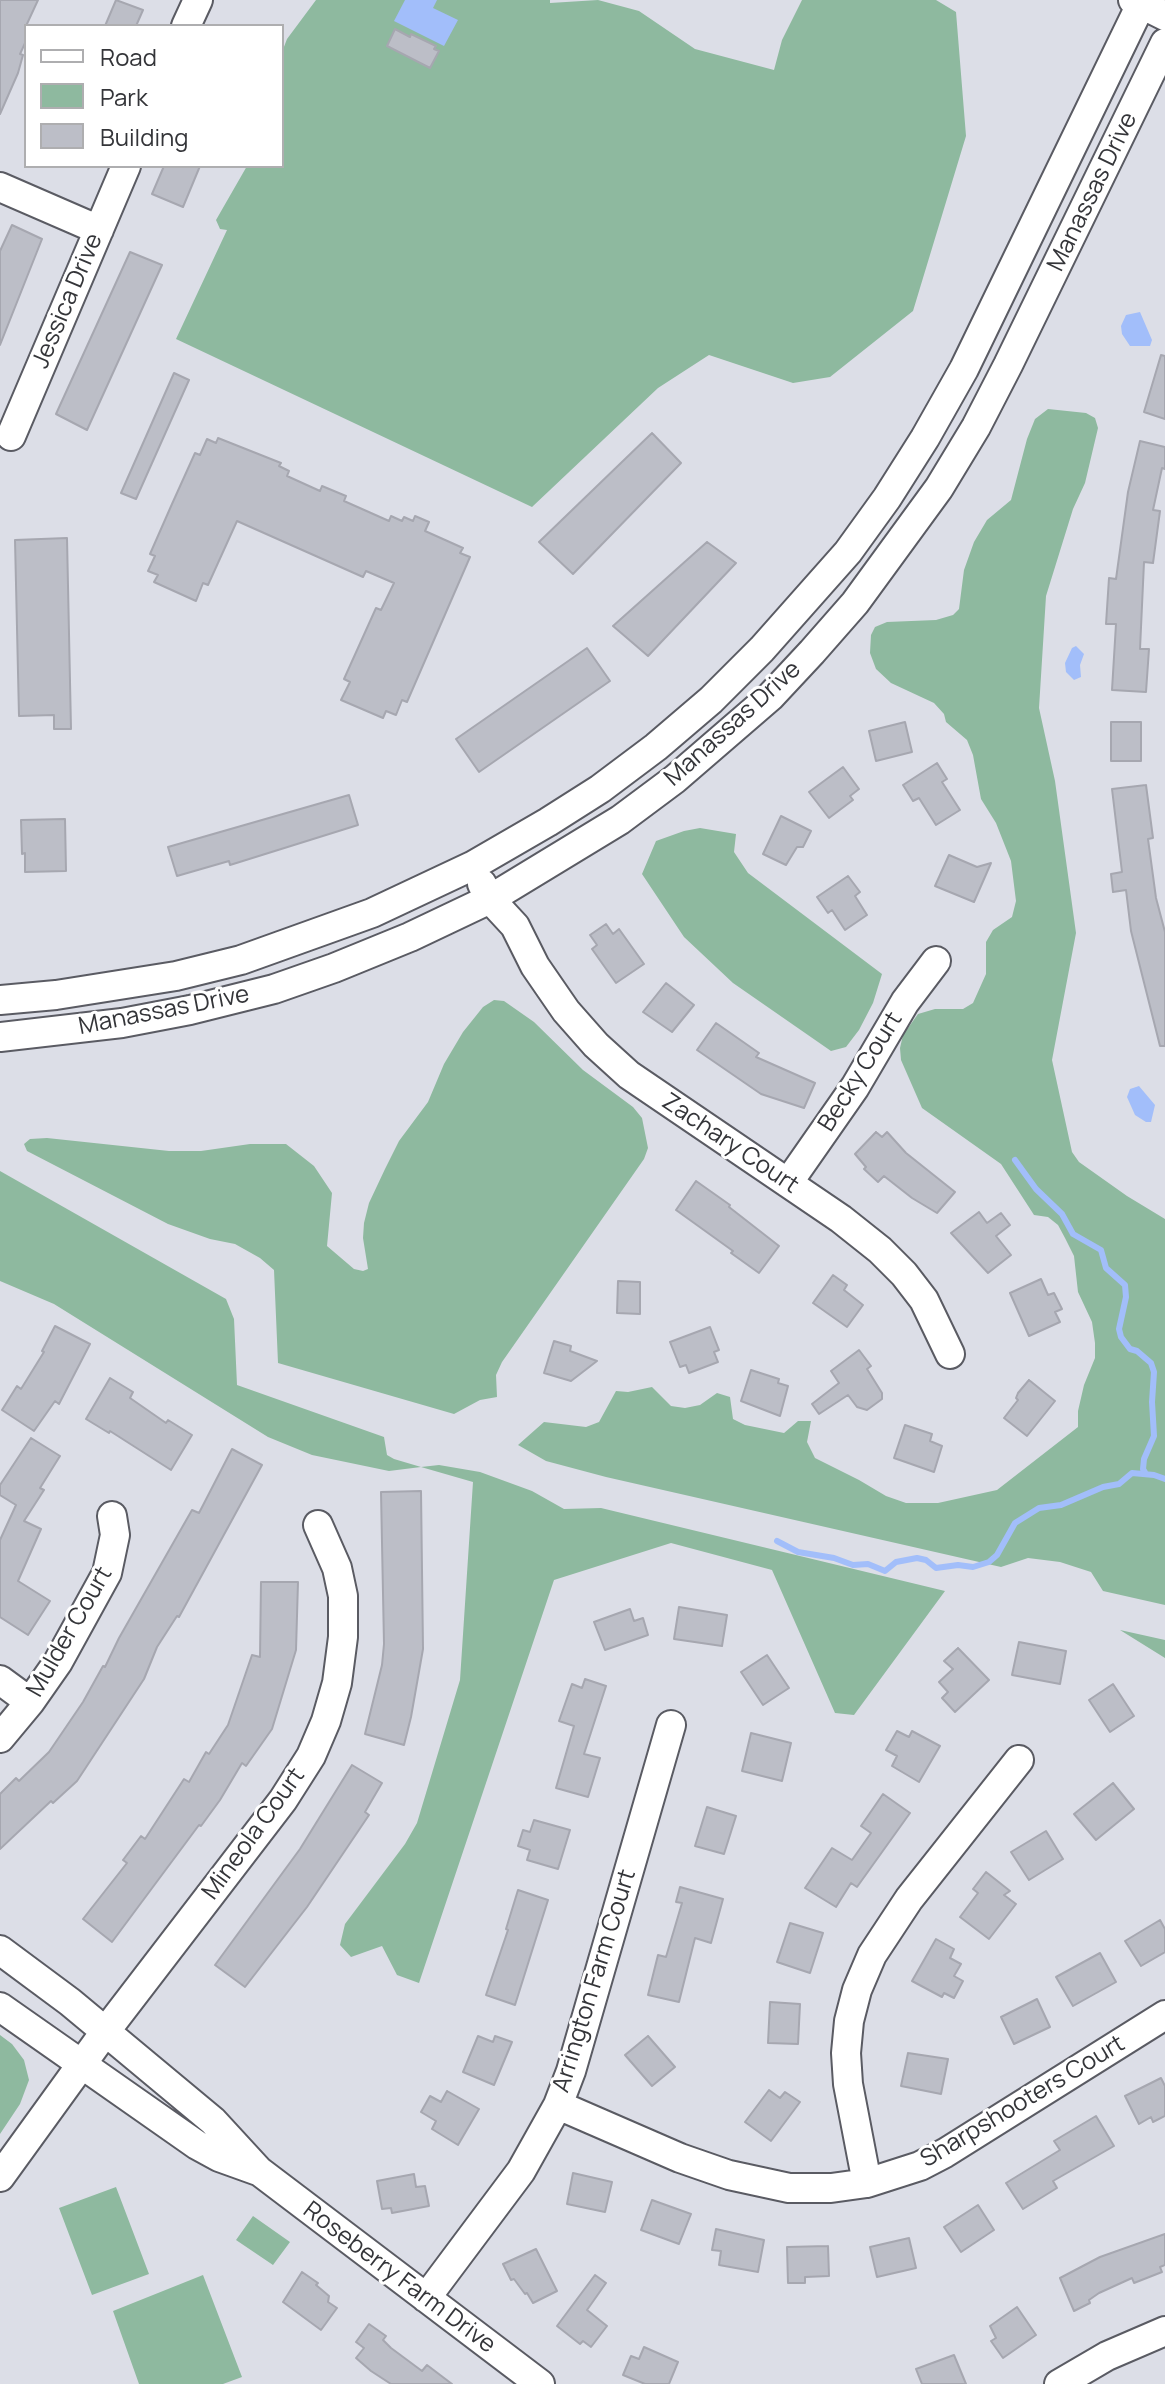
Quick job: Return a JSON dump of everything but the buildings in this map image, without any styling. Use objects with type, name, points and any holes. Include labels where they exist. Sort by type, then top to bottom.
[{"type":"street","points":[[187,24],[198,0]]},
{"type":"street","name":"Manassas Drive","points":[[0,1000],[176,976],[241,960],[372,913],[483,860],[600,789],[711,700],[762,649],[848,552],[918,450],[964,369],[1145,5]]},
{"type":"street","name":"Manassas Drive","points":[[0,1037],[122,1023],[274,989],[410,937],[500,893],[620,820],[675,779],[770,697],[855,603],[939,488],[976,427],[1165,43]]},
{"type":"street","name":"Jessica Drive","points":[[11,436],[125,168]]},
{"type":"street","points":[[0,187],[99,230]]},
{"type":"street","name":"Zachary Court","points":[[483,860],[535,966],[566,1011],[596,1045],[629,1075],[841,1219],[880,1250],[924,1300],[950,1354]]},
{"type":"street","name":"Becky Court","points":[[788,1183],[855,1087],[905,1002],[936,961]]},
{"type":"street","name":"Mulder Court","points":[[0,1738],[58,1662],[107,1573],[115,1535],[112,1516]]},
{"type":"street","name":"Mineola Court","points":[[0,2177],[105,2032],[283,1800],[311,1756],[337,1683],[343,1637],[343,1596],[337,1568],[318,1525]]},
{"type":"street","points":[[0,1680],[30,1702]]},
{"type":"street","name":"Arrington Farm Court","points":[[426,2298],[521,2171],[558,2105],[571,2071],[671,1725]]},
{"type":"street","points":[[867,2183],[848,2084],[846,2053],[849,2021],[857,1990],[872,1955],[909,1899],[1019,1760]]},
{"type":"street","name":"Roseberry Farm Drive","points":[[0,1950],[213,2121],[259,2171],[540,2384]]},
{"type":"street","name":"Roseberry Farm Drive","points":[[0,2007],[80,2066],[197,2145],[219,2157],[259,2171]]},
{"type":"street","name":"Sharpshooters Court","points":[[558,2105],[680,2158],[729,2175],[789,2188],[831,2188],[867,2183],[920,2166],[945,2153],[1165,2015]]},
{"type":"street","points":[[1059,2384],[1107,2356],[1165,2331]]},
{"type":"green space","points":[[316,0],[550,0],[550,3],[598,0],[639,11],[695,49],[774,70],[782,40],[802,0],[936,0],[956,12],[966,136],[913,311],[830,377],[793,383],[709,355],[658,388],[532,507],[176,339],[227,230],[220,229],[216,220],[246,168],[284,168],[284,47]]},
{"type":"green space","points":[[1048,409],[1086,413],[1095,418],[1098,428],[1085,483],[1073,509],[1046,596],[1039,708],[1055,781],[1076,933],[1052,1060],[1072,1152],[1079,1162],[1165,1219],[1165,1605],[1103,1591],[1091,1572],[1060,1562],[1028,1558],[1001,1567],[606,1477],[546,1461],[518,1445],[544,1422],[586,1427],[599,1422],[616,1391],[652,1387],[671,1406],[685,1408],[700,1405],[717,1393],[730,1397],[733,1419],[745,1425],[784,1433],[798,1421],[811,1421],[807,1442],[815,1458],[886,1496],[906,1503],[938,1503],[997,1490],[1078,1427],[1078,1411],[1095,1358],[1095,1343],[1092,1322],[1078,1292],[1074,1256],[1058,1225],[1048,1217],[1034,1215],[1001,1164],[922,1108],[901,1060],[903,1035],[918,1014],[935,1009],[963,1009],[973,1003],[986,974],[986,942],[993,930],[1012,917],[1016,901],[1011,861],[996,823],[981,799],[967,740],[946,722],[944,714],[934,703],[891,683],[876,669],[870,653],[871,635],[875,627],[887,622],[936,620],[953,615],[959,609],[964,570],[974,542],[987,520],[1011,500],[1035,419]]},
{"type":"green space","points":[[700,828],[736,834],[734,852],[748,873],[882,974],[873,1003],[846,1047],[831,1051],[733,983],[684,937],[642,874],[656,841]]},
{"type":"green space","points":[[494,1000],[504,1001],[534,1022],[583,1070],[633,1107],[642,1118],[648,1148],[644,1159],[502,1362],[496,1375],[497,1397],[480,1400],[454,1414],[278,1363],[274,1270],[235,1244],[168,1224],[27,1151],[24,1144],[30,1139],[47,1138],[169,1151],[201,1151],[250,1144],[286,1144],[314,1166],[332,1193],[327,1246],[354,1269],[363,1271],[368,1269],[364,1223],[369,1203],[385,1169],[399,1141],[428,1102],[444,1064],[463,1032],[483,1007]]},
{"type":"green space","points":[[0,1171],[226,1299],[234,1319],[237,1385],[384,1437],[387,1455],[421,1467],[389,1471],[312,1455],[268,1437],[54,1304],[0,1281]]},
{"type":"green space","points":[[439,1465],[480,1472],[532,1491],[564,1509],[601,1508],[945,1591],[854,1715],[835,1713],[772,1570],[671,1543],[554,1580],[419,1983],[397,1975],[382,1946],[351,1957],[340,1945],[345,1924],[405,1844],[417,1823],[460,1680],[473,1482],[421,1467]]},
{"type":"green space","points":[[1120,1630],[1165,1640],[1165,1658]]},
{"type":"green space","points":[[0,2035],[12,2044],[24,2060],[29,2080],[20,2104],[0,2134]]},
{"type":"green space","points":[[116,2187],[149,2274],[92,2295],[59,2208]]},
{"type":"green space","points":[[253,2216],[290,2242],[273,2265],[236,2240]]},
{"type":"green space","points":[[203,2275],[242,2377],[223,2384],[139,2384],[113,2311]]},
{"type":"water","points":[[405,0],[437,0],[433,8],[458,20],[444,46],[394,21]]},
{"type":"water","points":[[1140,312],[1152,340],[1150,346],[1130,346],[1121,326],[1126,315]]},
{"type":"water","points":[[1076,646],[1084,654],[1080,665],[1081,677],[1074,680],[1066,672],[1065,663]]},
{"type":"water","points":[[1139,1086],[1155,1105],[1151,1122],[1135,1115],[1127,1097],[1130,1089]]},
{"type":"waterway","points":[[1015,1160],[1036,1189],[1062,1214],[1073,1234],[1101,1250],[1106,1268],[1125,1285],[1126,1297],[1119,1329],[1121,1337],[1130,1349],[1151,1363],[1154,1372],[1154,1436],[1144,1459],[1146,1474]]},
{"type":"waterway","points":[[777,1541],[798,1552],[834,1558],[853,1565],[868,1564],[885,1571],[896,1562],[917,1558],[926,1560],[936,1568],[958,1565],[973,1567],[989,1562],[997,1555],[1015,1523],[1039,1508],[1061,1505],[1103,1487],[1119,1484],[1132,1473],[1165,1479]]}]
